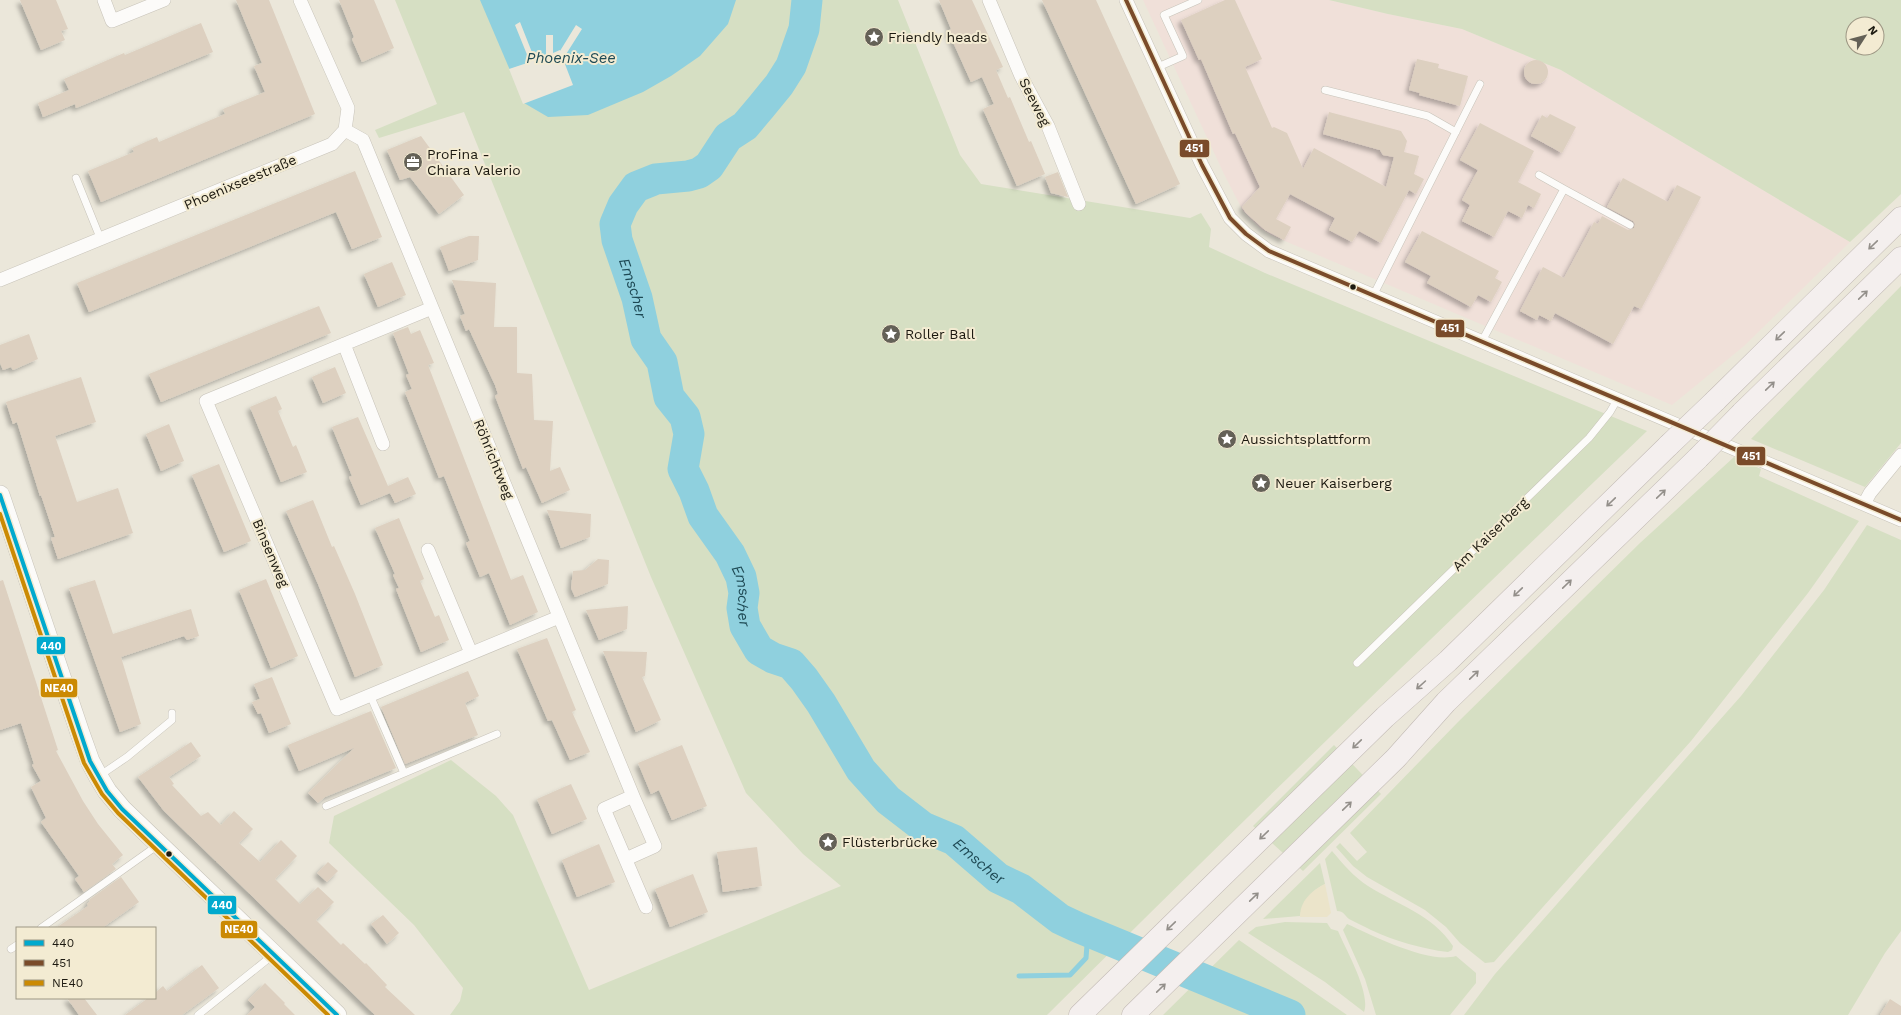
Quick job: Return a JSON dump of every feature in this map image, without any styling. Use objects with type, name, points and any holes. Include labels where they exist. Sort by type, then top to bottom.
[{"type":"highway","points":[[1080,1015],[1385,717],[1448,661],[1901,218]]},
{"type":"highway","points":[[1133,1015],[1396,758],[1446,702],[1698,458],[1901,258]]},
{"type":"main road","points":[[0,495],[90,761],[107,791],[122,809],[158,845],[337,1015]]},
{"type":"street","points":[[104,0],[112,21],[164,0]]},
{"type":"street","points":[[300,0],[348,108],[345,130]]},
{"type":"street","name":"Seeweg","points":[[989,0],[1021,76],[1048,126],[1079,204]]},
{"type":"street","points":[[1126,0],[1215,190],[1230,218],[1240,229],[1269,251],[1901,520]]},
{"type":"street","name":"Phoenixseestraße","points":[[0,280],[101,240],[332,144],[345,130]]},
{"type":"street","name":"Röhrichtweg","points":[[345,130],[363,140],[633,796],[655,846],[626,859]]},
{"type":"street","name":"Binsenweg","points":[[432,308],[206,401],[337,709],[559,617]]},
{"type":"street","points":[[344,344],[383,444]]},
{"type":"street","points":[[1864,504],[1870,493],[1901,455]]},
{"type":"street","points":[[428,550],[471,653]]},
{"type":"street","points":[[633,796],[604,809],[646,907]]},
{"type":"lane","points":[[1158,67],[1183,56],[1164,16],[1198,0]]},
{"type":"lane","points":[[1373,296],[1480,84]]},
{"type":"lane","points":[[1325,90],[1428,116],[1456,132]]},
{"type":"lane","points":[[1540,175],[1630,225]]},
{"type":"lane","points":[[76,178],[101,240]]},
{"type":"lane","points":[[1481,342],[1564,189]]},
{"type":"lane","name":"Am Kaiserberg","points":[[1357,663],[1589,438],[1610,412],[1617,400]]},
{"type":"lane","points":[[370,695],[404,773]]},
{"type":"lane","points":[[98,776],[127,757],[172,720],[172,713]]},
{"type":"lane","points":[[326,806],[497,734]]},
{"type":"lane","points":[[42,927],[158,845]]},
{"type":"lane","points":[[198,1015],[274,954]]},
{"type":"shaded area","points":[[1143,0],[1329,0],[1462,29],[1561,70],[1850,242],[1744,346],[1672,405],[1273,236],[1260,228],[1243,211],[1224,174]]},
{"type":"green space","points":[[395,0],[898,0],[960,155],[981,184],[1190,218],[1201,213],[1211,229],[1209,247],[1265,273],[1647,431],[1196,868],[1047,1015],[450,1015],[460,1001],[463,988],[414,925],[329,843],[334,816],[451,760],[496,796],[513,815],[589,990],[841,886],[803,854],[746,793],[651,577],[464,112],[379,138],[375,130],[437,104]]},
{"type":"green space","points":[[1329,0],[1901,0],[1901,194],[1850,242],[1561,70],[1462,29]]},
{"type":"green space","points":[[1901,286],[1901,443],[1865,487],[1751,439]]},
{"type":"green space","points":[[1734,457],[1761,469],[1759,476],[1859,521],[1808,593],[1691,741],[1494,962],[1485,963],[1460,943],[1446,927],[1425,910],[1367,877],[1353,866],[1336,847],[1340,843],[1357,861],[1367,852],[1350,833],[1458,722],[1640,543]]},
{"type":"green space","points":[[1867,525],[1901,540],[1901,931],[1885,953],[1848,1015],[1464,1015],[1495,974],[1741,696],[1824,590]]},
{"type":"green space","points":[[1334,745],[1381,794],[1303,871],[1253,826]]},
{"type":"green space","points":[[1332,851],[1358,879],[1379,893],[1414,911],[1435,926],[1445,935],[1453,946],[1452,950],[1448,952],[1438,951],[1390,938],[1349,919],[1343,912],[1337,911],[1325,859]]},
{"type":"green space","points":[[1320,863],[1325,884],[1308,897],[1300,916],[1263,919]]},
{"type":"green space","points":[[1285,922],[1327,923],[1331,929],[1338,931],[1361,983],[1364,994],[1364,1012],[1325,982],[1248,933],[1256,927]]},
{"type":"green space","points":[[1347,924],[1386,942],[1416,953],[1444,957],[1456,956],[1476,973],[1476,983],[1450,1015],[1376,1015],[1365,979],[1343,930]]},
{"type":"green space","points":[[1239,940],[1347,1015],[1163,1015]]},
{"type":"sand","points":[[1325,884],[1331,913],[1327,917],[1300,917],[1300,911],[1307,897]]},
{"type":"water","name":"Phoenix-See","points":[[480,0],[736,0],[728,24],[700,56],[671,76],[643,92],[588,115],[548,117],[524,103]]},
{"type":"pier","points":[[520,22],[535,60],[546,55],[546,35],[553,35],[553,53],[560,51],[576,25],[582,29],[563,59],[573,85],[523,104],[509,69],[530,62],[515,25]]},
{"type":"building","points":[[20,0],[56,0],[68,29],[61,31],[65,40],[41,50]]},
{"type":"building","points":[[236,0],[269,0],[315,114],[101,202],[88,171],[134,152],[132,148],[157,137],[159,142],[225,114],[223,109],[265,92],[254,66],[262,63]]},
{"type":"building","points":[[339,0],[374,0],[394,48],[362,62],[352,39],[354,37]]},
{"type":"building","points":[[939,0],[972,0],[1003,67],[996,70],[1008,98],[1010,97],[1029,142],[1031,141],[1045,174],[1017,186],[983,109],[994,104],[982,77],[971,82],[948,31],[951,29]]},
{"type":"building","points":[[1042,0],[1096,0],[1180,184],[1136,204]]},
{"type":"building","points":[[1225,0],[1235,0],[1262,59],[1245,67],[1272,128],[1274,127],[1287,133],[1303,169],[1314,148],[1386,187],[1394,157],[1383,155],[1380,150],[1323,134],[1329,112],[1401,131],[1407,141],[1404,152],[1419,156],[1414,174],[1424,179],[1416,194],[1409,190],[1381,243],[1359,231],[1352,242],[1329,230],[1335,218],[1290,194],[1276,219],[1291,227],[1284,240],[1265,230],[1246,213],[1242,207],[1260,187],[1235,133],[1233,134],[1201,59],[1199,60],[1181,20]]},
{"type":"building","points":[[201,23],[213,52],[76,108],[75,104],[43,117],[38,103],[69,90],[64,79],[124,53],[125,55]]},
{"type":"building","points":[[1417,59],[1439,64],[1438,68],[1468,76],[1460,106],[1419,95],[1420,93],[1409,90]]},
{"type":"building","points":[[1536,60],[1545,63],[1548,72],[1545,81],[1536,84],[1527,81],[1524,72],[1527,63]]},
{"type":"building","points":[[1550,114],[1576,127],[1562,153],[1531,136],[1542,115],[1547,118]]},
{"type":"building","points":[[1480,123],[1534,151],[1518,182],[1541,194],[1534,208],[1528,205],[1522,218],[1508,211],[1494,237],[1462,221],[1470,205],[1462,200],[1478,170],[1460,160]]},
{"type":"building","points":[[421,136],[464,195],[439,214],[410,177],[400,180],[387,150]]},
{"type":"building","points":[[355,171],[382,237],[352,249],[336,212],[89,312],[77,283]]},
{"type":"building","points":[[1058,172],[1068,197],[1051,193],[1045,177]]},
{"type":"building","points":[[1623,178],[1668,202],[1677,185],[1701,197],[1641,309],[1634,306],[1613,344],[1555,313],[1551,321],[1539,315],[1537,320],[1520,311],[1543,267],[1564,278],[1594,222],[1598,224],[1602,216],[1628,230],[1634,228],[1635,224],[1633,221],[1607,207]]},
{"type":"building","points":[[1422,231],[1499,271],[1495,278],[1502,282],[1491,302],[1478,295],[1471,307],[1427,283],[1431,276],[1405,262]]},
{"type":"building","points":[[469,236],[479,236],[478,260],[449,271],[440,247]]},
{"type":"building","points":[[392,262],[406,295],[378,307],[364,274]]},
{"type":"building","points":[[452,280],[496,283],[494,327],[517,327],[517,373],[532,374],[534,420],[553,421],[550,471],[560,467],[570,490],[542,503],[526,467],[523,469],[495,396],[498,394],[495,385],[469,329],[466,331],[460,316],[465,314]]},
{"type":"building","points":[[319,306],[331,333],[161,402],[149,374]]},
{"type":"building","points":[[408,327],[411,334],[420,330],[434,363],[428,365],[511,580],[523,575],[538,612],[510,625],[489,573],[480,577],[466,543],[470,541],[444,476],[439,478],[405,392],[412,389],[406,375],[409,374],[393,333]]},
{"type":"building","points":[[29,334],[38,359],[13,370],[11,367],[3,370],[0,363],[0,345]]},
{"type":"building","points":[[335,367],[346,393],[323,403],[312,377]]},
{"type":"building","points":[[81,377],[96,422],[55,436],[77,502],[118,488],[133,533],[58,559],[51,538],[55,537],[41,495],[40,496],[17,422],[13,424],[6,402]]},
{"type":"building","points":[[276,396],[282,409],[278,411],[293,447],[296,445],[307,472],[281,482],[250,407]]},
{"type":"building","points":[[358,417],[388,486],[408,477],[416,494],[395,503],[390,493],[361,505],[349,477],[352,476],[332,427]]},
{"type":"building","points":[[169,424],[184,461],[161,471],[146,434]]},
{"type":"building","points":[[219,464],[251,541],[224,552],[192,475]]},
{"type":"building","points":[[313,500],[332,547],[334,546],[355,594],[383,665],[355,677],[318,584],[286,511]]},
{"type":"building","points":[[547,510],[591,514],[590,537],[561,548]]},
{"type":"building","points":[[399,518],[424,579],[420,581],[435,617],[439,615],[449,640],[421,652],[396,589],[399,588],[393,575],[395,574],[375,528]]},
{"type":"building","points":[[598,559],[609,560],[608,584],[575,597],[571,588],[573,571],[585,570]]},
{"type":"building","points":[[266,579],[298,656],[271,668],[239,590]]},
{"type":"building","points":[[3,580],[58,750],[56,751],[83,801],[98,824],[123,855],[112,864],[116,869],[84,892],[75,879],[79,876],[41,822],[46,818],[31,787],[41,781],[32,765],[34,764],[21,723],[0,730],[0,581]]},
{"type":"building","points":[[95,580],[113,634],[191,609],[199,636],[187,640],[184,636],[121,657],[141,724],[120,732],[69,588]]},
{"type":"building","points":[[628,606],[627,629],[599,640],[586,610]]},
{"type":"building","points":[[547,638],[576,710],[572,712],[590,752],[570,760],[552,720],[548,721],[517,649]]},
{"type":"building","points":[[603,651],[647,652],[645,676],[642,677],[661,720],[636,732]]},
{"type":"building","points":[[468,671],[479,696],[465,703],[478,735],[405,764],[381,707]]},
{"type":"building","points":[[272,677],[291,724],[269,733],[261,713],[258,714],[252,702],[260,699],[254,684]]},
{"type":"building","points":[[371,711],[396,768],[325,797],[318,803],[308,793],[354,748],[299,771],[288,745]]},
{"type":"building","points":[[191,742],[201,756],[169,777],[174,784],[172,785],[201,816],[208,812],[221,825],[234,811],[253,829],[239,843],[260,862],[281,840],[297,856],[275,879],[300,904],[318,887],[334,902],[316,920],[341,945],[343,943],[365,964],[366,963],[387,985],[385,987],[415,1015],[375,1015],[164,811],[138,777]]},
{"type":"building","points":[[682,745],[707,806],[672,820],[659,790],[651,794],[638,763]]},
{"type":"building","points":[[571,784],[587,819],[552,834],[537,799]]},
{"type":"building","points":[[599,844],[615,882],[577,897],[562,860]]},
{"type":"building","points":[[757,847],[762,886],[723,892],[717,852]]},
{"type":"building","points":[[328,862],[338,871],[327,882],[317,873]]},
{"type":"building","points":[[693,874],[708,912],[670,927],[655,889]]},
{"type":"building","points":[[121,877],[139,902],[103,927],[57,927],[88,906],[87,904],[90,901],[89,900]]},
{"type":"building","points":[[383,915],[399,933],[387,944],[371,924]]},
{"type":"building","points":[[202,965],[219,988],[182,1015],[125,1015],[147,999],[156,999],[156,992],[163,986],[167,991]]},
{"type":"building","points":[[265,983],[295,1015],[247,1015],[255,1007],[248,1000]]},
{"type":"building","points":[[68,999],[85,999],[97,1015],[79,1015]]},
{"type":"building","points":[[1890,999],[1901,1006],[1901,1015],[1880,1015]]},
{"type":"waterway","name":"Emscher","points":[[807,0],[804,29],[791,66],[779,85],[745,126],[728,137],[709,166],[699,173],[688,176],[656,179],[636,187],[623,205],[615,224],[617,240],[637,298],[646,339],[662,362],[669,397],[685,417],[689,434],[683,469],[694,491],[703,516],[730,554],[741,577],[744,593],[742,608],[745,626],[759,650],[773,658],[791,664],[821,703],[861,770],[888,800],[923,827],[954,840],[998,878],[1021,889],[1060,919],[1290,1015]]},
{"type":"waterway","points":[[1019,976],[1070,975],[1086,958],[1088,932]]},
{"type":"transit line","name":"451","points":[[1126,0],[1202,165],[1230,218],[1246,234],[1269,251],[1901,520]]},
{"type":"transit line","name":"440","points":[[0,495],[90,761],[107,791],[122,809],[337,1015]]},
{"type":"transit line","name":"NE40","points":[[0,514],[84,763],[102,794],[118,813],[328,1015]]},
{"type":"place","name":"Friendly heads","points":[[874,37]]},
{"type":"place","name":"ProFina - Chiara Valerio","points":[[413,162]]},
{"type":"place","name":"Roller Ball","points":[[891,334]]},
{"type":"place","name":"Aussichtsplattform","points":[[1227,439]]},
{"type":"place","name":"Neuer Kaiserberg","points":[[1261,483]]},
{"type":"place","name":"Flüsterbrücke","points":[[828,842]]}]
